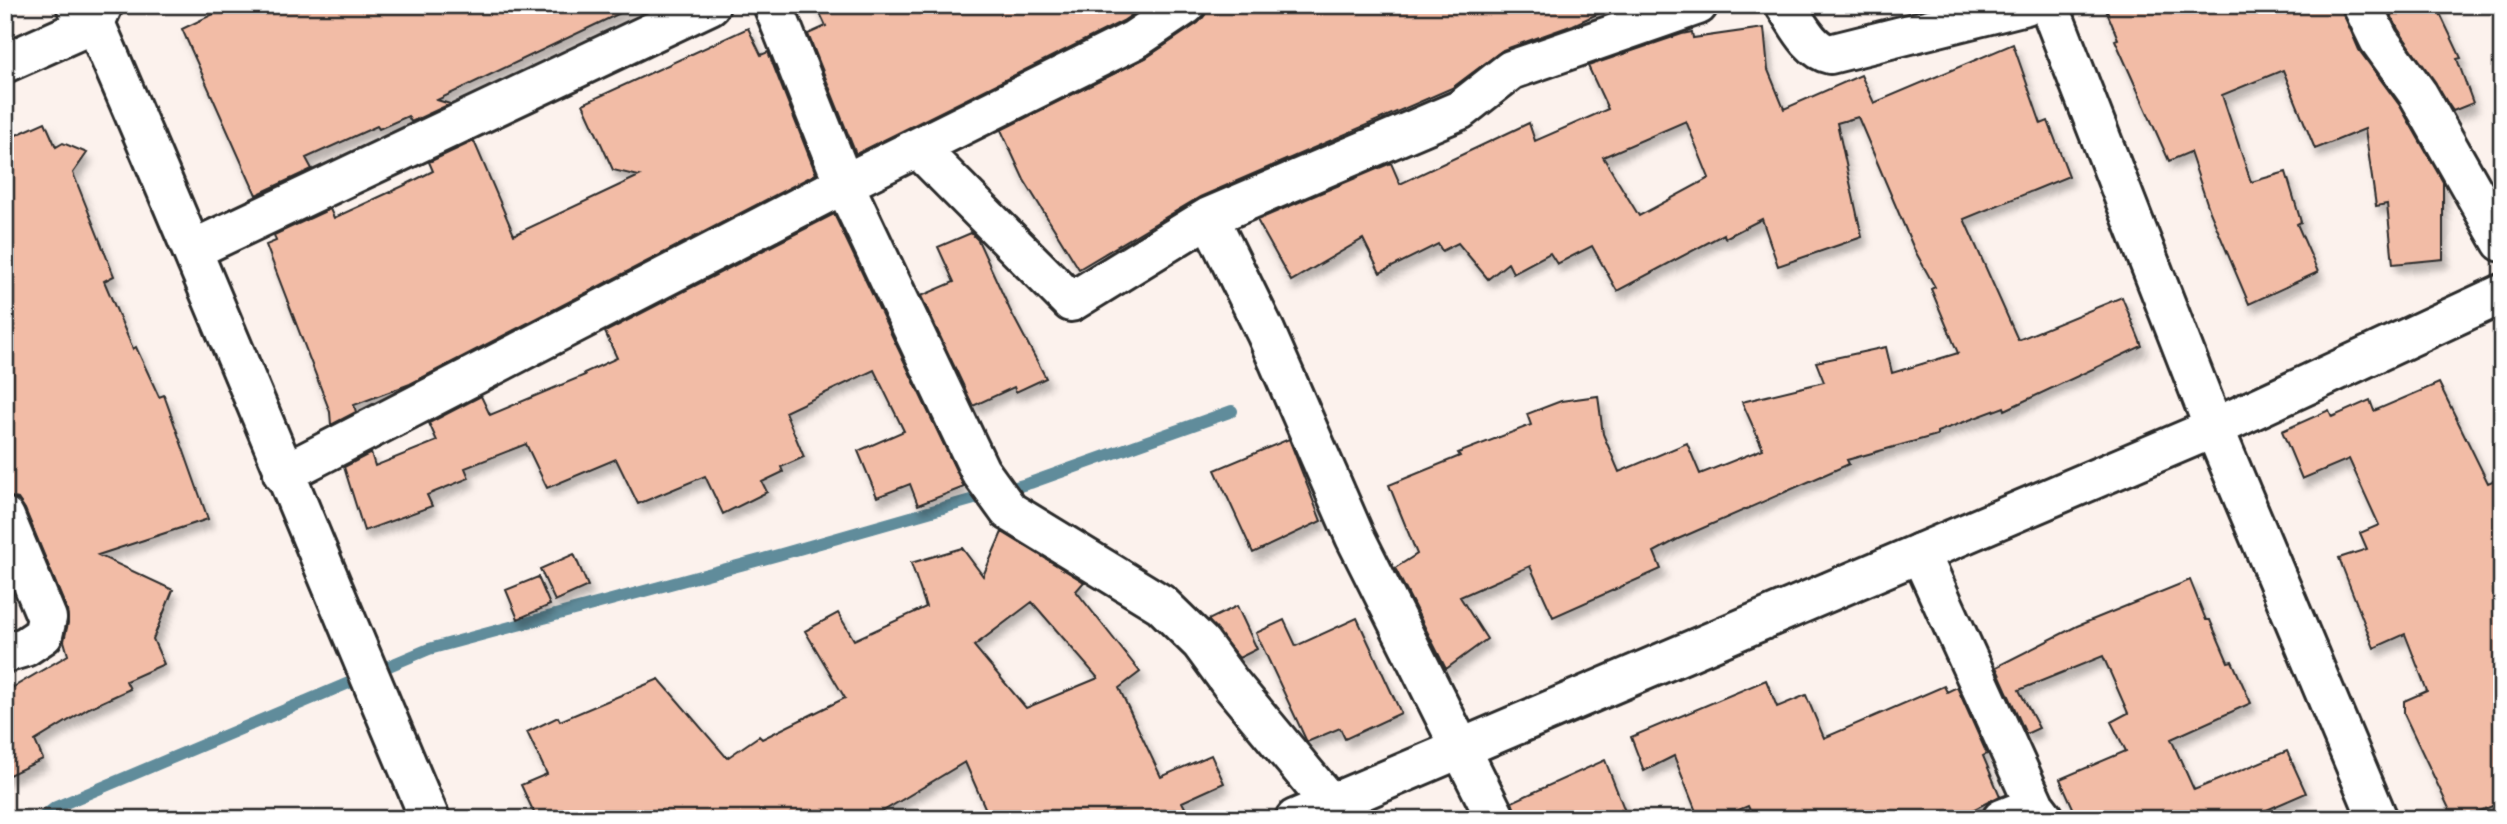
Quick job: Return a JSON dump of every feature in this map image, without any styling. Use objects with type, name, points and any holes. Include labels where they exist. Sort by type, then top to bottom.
[{"type":"street","points":[[194,249],[710,5]]},
{"type":"street","points":[[773,5],[844,184],[980,471],[1009,511],[1161,604],[1201,643],[1231,684],[1337,811]]},
{"type":"street","points":[[283,474],[844,184],[1134,40],[1186,5]]},
{"type":"street","points":[[919,149],[1071,302],[1209,217],[1460,110],[1511,70],[1698,5]]},
{"type":"street","points":[[1786,5],[1811,43],[1822,52],[1830,54],[2026,5]]},
{"type":"street","points":[[2049,5],[2214,428],[2378,819]]},
{"type":"street","points":[[2362,5],[2379,40],[2418,94],[2502,242]]},
{"type":"street","points":[[5,63],[91,11],[194,249],[283,474],[430,819]]},
{"type":"street","points":[[1209,217],[1266,333],[1354,537],[1496,819]]},
{"type":"street","points":[[1295,819],[1337,811],[1461,749],[2214,428],[2502,294]]},
{"type":"street","points":[[5,517],[47,618],[43,635],[25,647],[5,653]]},
{"type":"street","points":[[1920,553],[2027,814]]},
{"type":"building","points":[[232,5],[637,5],[437,100],[450,104],[411,122],[408,116],[379,129],[377,126],[306,158],[312,169],[256,195],[182,29]]},
{"type":"building","points":[[816,5],[1146,5],[1123,21],[856,154],[808,34],[826,26]]},
{"type":"building","points":[[1208,5],[1617,5],[1573,25],[1503,50],[1452,88],[1200,197],[1079,269],[1024,180],[1001,130],[1146,58],[1198,23],[1205,15]]},
{"type":"building","points":[[2104,5],[2340,5],[2359,50],[2400,106],[2443,182],[2443,259],[2393,264],[2387,204],[2376,206],[2365,129],[2315,149],[2283,70],[2222,95],[2251,182],[2286,172],[2301,222],[2297,224],[2318,272],[2249,304],[2210,212],[2190,152],[2169,161],[2115,40],[2118,39]]},
{"type":"building","points":[[2386,5],[2436,5],[2461,58],[2457,59],[2473,103],[2453,111],[2398,29]]},
{"type":"building","points":[[748,28],[761,55],[768,52],[816,174],[410,384],[354,405],[356,412],[331,425],[330,412],[266,245],[276,241],[274,235],[330,209],[334,218],[403,186],[433,171],[429,162],[474,141],[514,235],[639,176],[613,170],[583,104]]},
{"type":"building","points":[[1764,28],[1768,70],[1784,109],[1861,75],[1874,103],[2013,44],[2041,124],[2048,121],[2069,176],[1964,219],[2018,340],[2122,297],[2142,346],[2005,410],[2004,407],[1937,432],[1937,435],[1847,460],[1849,464],[1678,539],[1654,552],[1661,569],[1553,617],[1530,566],[1460,597],[1487,639],[1446,669],[1395,568],[1417,554],[1389,485],[1460,456],[1458,453],[1531,425],[1527,414],[1561,401],[1598,396],[1603,434],[1619,472],[1687,443],[1700,474],[1763,449],[1742,402],[1824,382],[1816,362],[1886,347],[1892,373],[1958,353],[1931,289],[1935,287],[1914,249],[1858,117],[1837,123],[1862,237],[1778,266],[1762,219],[1725,238],[1724,234],[1617,291],[1592,246],[1557,264],[1550,253],[1513,273],[1508,263],[1488,279],[1458,243],[1442,251],[1438,244],[1380,273],[1363,239],[1291,281],[1257,220],[1391,163],[1400,184],[1529,123],[1535,141],[1608,109],[1588,66],[1682,34],[1692,32],[1693,38]],"holes":[[[1686,121],[1709,178],[1639,216],[1603,157]]]},
{"type":"building","points":[[45,122],[56,147],[63,143],[87,153],[73,173],[114,276],[104,281],[133,349],[136,347],[159,397],[164,395],[208,519],[98,555],[173,590],[153,639],[164,664],[126,681],[130,689],[89,708],[35,741],[43,759],[5,777],[5,678],[10,689],[68,655],[64,641],[68,623],[67,610],[25,509],[18,499],[5,496],[5,140]]},
{"type":"building","points":[[834,214],[964,487],[918,505],[910,484],[877,497],[858,451],[904,431],[874,370],[785,412],[804,457],[781,467],[783,472],[762,482],[767,492],[723,514],[705,476],[638,504],[616,459],[547,488],[526,444],[465,468],[469,478],[427,495],[432,506],[364,531],[344,467],[371,453],[375,466],[437,441],[429,423],[481,396],[490,415],[585,375],[584,373],[617,358],[605,332]]},
{"type":"building","points":[[971,233],[978,240],[1010,310],[1046,378],[1016,392],[1014,387],[973,406],[921,296],[954,282],[938,247]]},
{"type":"building","points":[[2439,383],[2488,483],[2502,477],[2502,802],[2461,819],[2454,819],[2404,714],[2404,701],[2427,691],[2405,634],[2374,648],[2339,558],[2367,549],[2360,533],[2379,525],[2349,459],[2302,479],[2282,431],[2329,410],[2332,417],[2370,400],[2374,411]]},
{"type":"building","points":[[1289,439],[1321,521],[1253,553],[1215,470]]},
{"type":"building","points":[[1002,532],[1084,582],[1076,591],[1140,672],[1119,688],[1161,777],[1211,755],[1224,783],[1182,802],[1191,819],[990,819],[965,762],[870,819],[537,819],[521,785],[547,774],[527,732],[558,717],[560,721],[659,679],[727,758],[759,736],[762,739],[845,698],[805,631],[838,613],[854,640],[926,607],[911,563],[962,548],[983,576]],"holes":[[[1032,602],[1098,678],[1026,708],[974,646]]]},
{"type":"building","points":[[574,554],[588,586],[555,601],[540,569]]},
{"type":"building","points":[[538,577],[550,605],[518,619],[506,590]]},
{"type":"building","points":[[2190,580],[2206,620],[2210,620],[2228,662],[2232,661],[2251,703],[2171,739],[2194,790],[2287,751],[2306,793],[2246,819],[2078,819],[2060,779],[2126,751],[2111,722],[2128,713],[2103,656],[2019,690],[2039,728],[2026,734],[1996,667],[2077,626]]},
{"type":"building","points":[[1237,606],[1257,649],[1239,658],[1208,620]]},
{"type":"building","points":[[1357,618],[1401,713],[1345,739],[1340,728],[1307,742],[1256,633],[1284,620],[1296,646]]},
{"type":"building","points":[[1766,680],[1777,707],[1806,695],[1824,738],[1944,686],[1947,692],[1957,687],[1987,754],[1983,756],[2000,796],[1955,819],[1754,819],[1748,806],[1717,819],[1699,819],[1674,756],[1644,771],[1631,737]]},
{"type":"building","points":[[1605,760],[1628,819],[1518,819],[1512,802]]},
{"type":"waterway","points":[[40,819],[56,807],[429,649],[778,555],[1030,483],[1232,411]]}]
